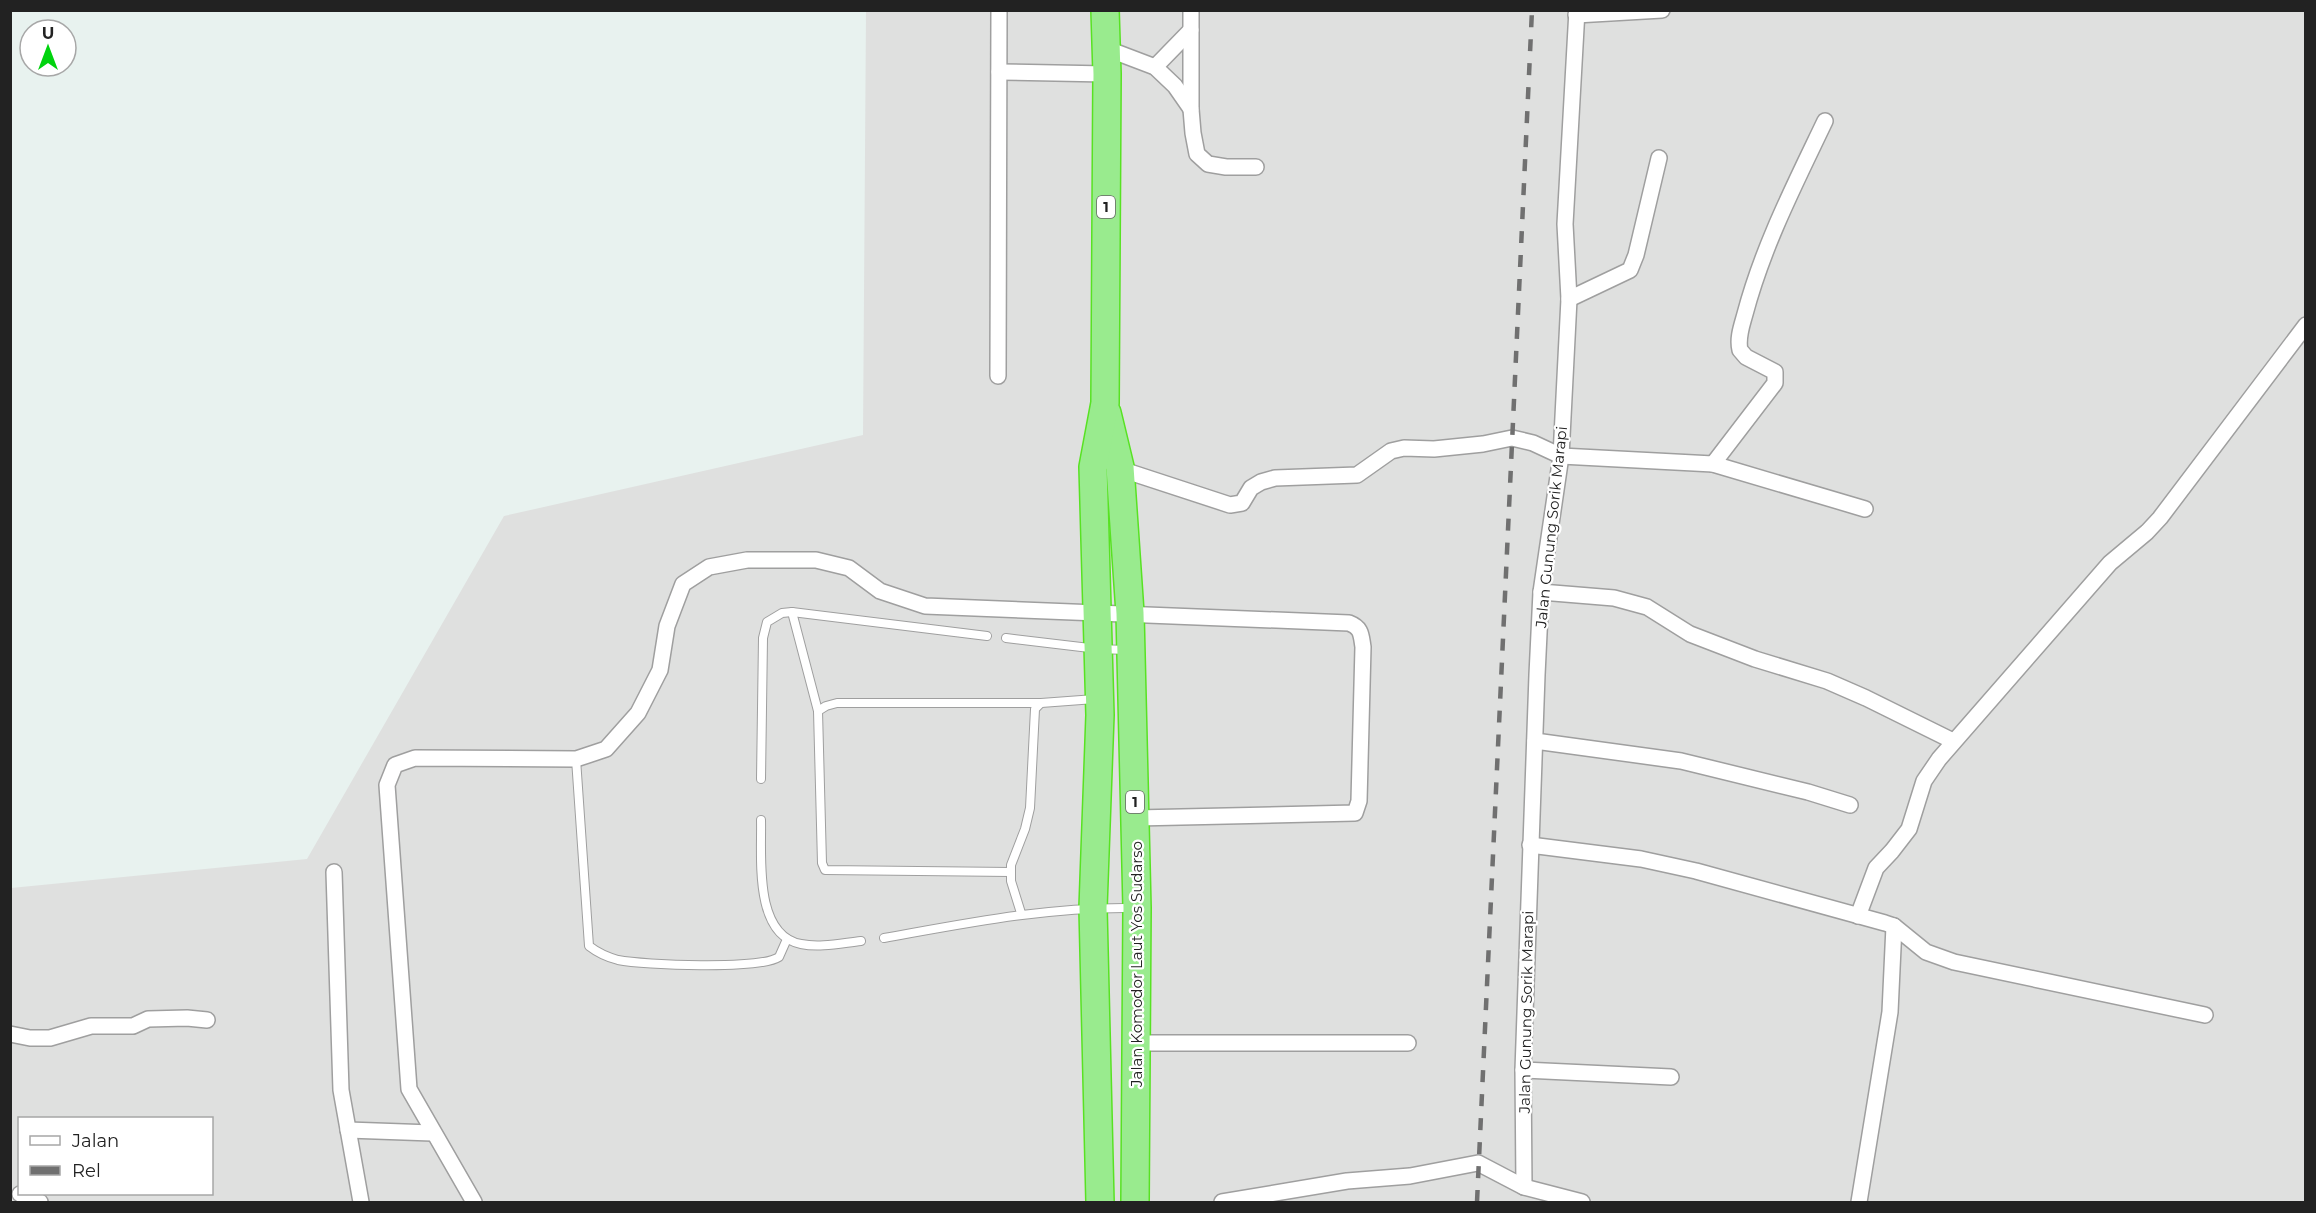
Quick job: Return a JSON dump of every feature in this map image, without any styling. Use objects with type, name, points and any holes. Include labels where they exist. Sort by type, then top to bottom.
[{"type":"highway","name":"Jalan Komodor Laut Yos Sudarso","points":[[1100,1203],[1093,908],[1099,698],[1098,613],[1107,467],[1105,10]]},
{"type":"highway","name":"Jalan Komodor Laut Yos Sudarso","points":[[1107,467],[1130,613],[1137,908],[1136,1203]]},
{"type":"street","points":[[998,376],[999,10]]},
{"type":"street","points":[[1191,10],[1191,109],[1197,154],[1208,164],[1226,167],[1256,167]]},
{"type":"street","points":[[1576,13],[1662,10]]},
{"type":"street","name":"Jalan Gunung Sorik Marapi","points":[[1530,1193],[1523,1070],[1530,845],[1541,592],[1562,456],[1569,299],[1565,224],[1576,13]]},
{"type":"street","points":[[1155,67],[1191,30]]},
{"type":"street","points":[[999,72],[1106,61],[1155,67],[1175,86],[1191,109]]},
{"type":"street","points":[[1713,464],[1775,383],[1775,372],[1746,357],[1738,347],[1739,341],[1756,273],[1781,214],[1826,121]]},
{"type":"street","points":[[1569,299],[1630,270],[1636,255],[1659,158]]},
{"type":"street","points":[[1858,916],[1876,868],[1909,829],[1924,781],[1953,741],[2110,563],[2160,518],[2306,325]]},
{"type":"street","points":[[1107,467],[1230,506],[1242,503],[1251,488],[1275,478],[1357,475],[1368,469],[1383,455],[1404,448],[1434,449],[1483,444],[1512,438],[1533,443],[1562,456],[1713,464],[1865,509]]},
{"type":"street","points":[[474,1203],[432,1133],[409,1089],[406,1074],[387,785],[390,773],[395,765],[415,758],[576,759],[606,749],[638,713],[660,670],[667,626],[683,584],[709,567],[747,560],[816,560],[849,568],[880,591],[925,606],[1349,622],[1357,626],[1361,631],[1363,647],[1359,801],[1354,813],[1136,818]]},
{"type":"street","points":[[1541,592],[1614,598],[1647,607],[1690,633],[1755,659],[1827,681],[1953,741]]},
{"type":"street","points":[[1535,741],[1681,761],[1808,792],[1850,805]]},
{"type":"street","points":[[1530,845],[1641,859],[1695,871],[1894,926],[1926,952],[1946,960],[2205,1015]]},
{"type":"street","points":[[334,872],[341,1090],[361,1203]]},
{"type":"street","points":[[1859,1203],[1890,1012],[1894,926]]},
{"type":"street","points":[[10,1034],[30,1038],[50,1038],[90,1026],[133,1026],[148,1019],[207,1020]]},
{"type":"street","points":[[1137,1043],[1408,1043]]},
{"type":"street","points":[[1523,1070],[1671,1077]]},
{"type":"street","points":[[348,1130],[432,1133]]},
{"type":"street","points":[[1222,1203],[1347,1181],[1410,1176],[1479,1163],[1530,1193],[1582,1203]]},
{"type":"street","points":[[24,1195],[40,1203]]},
{"type":"lane","points":[[761,779],[764,629],[767,622],[774,617],[792,612],[987,636]]},
{"type":"lane","points":[[792,612],[818,711],[822,863],[825,870],[1011,872]]},
{"type":"lane","points":[[1006,638],[1098,649],[1131,650]]},
{"type":"lane","points":[[818,711],[825,706],[837,703],[1041,703],[1099,698]]},
{"type":"lane","points":[[1021,914],[1011,880],[1011,865],[1025,829],[1030,808],[1035,709],[1041,703]]},
{"type":"lane","points":[[576,759],[589,946],[599,954],[636,963],[701,965],[764,963],[778,957],[787,939]]},
{"type":"lane","points":[[761,820],[763,896],[770,916],[787,939],[802,944],[816,945],[861,941]]},
{"type":"lane","points":[[884,938],[1021,914],[1093,908],[1137,908]]},
{"type":"shaded area","points":[[866,11],[2305,11],[2305,1202],[11,1202],[11,888],[307,859],[504,516],[863,435]]},
{"type":"railway","points":[[1477,1202],[1532,10]]}]
